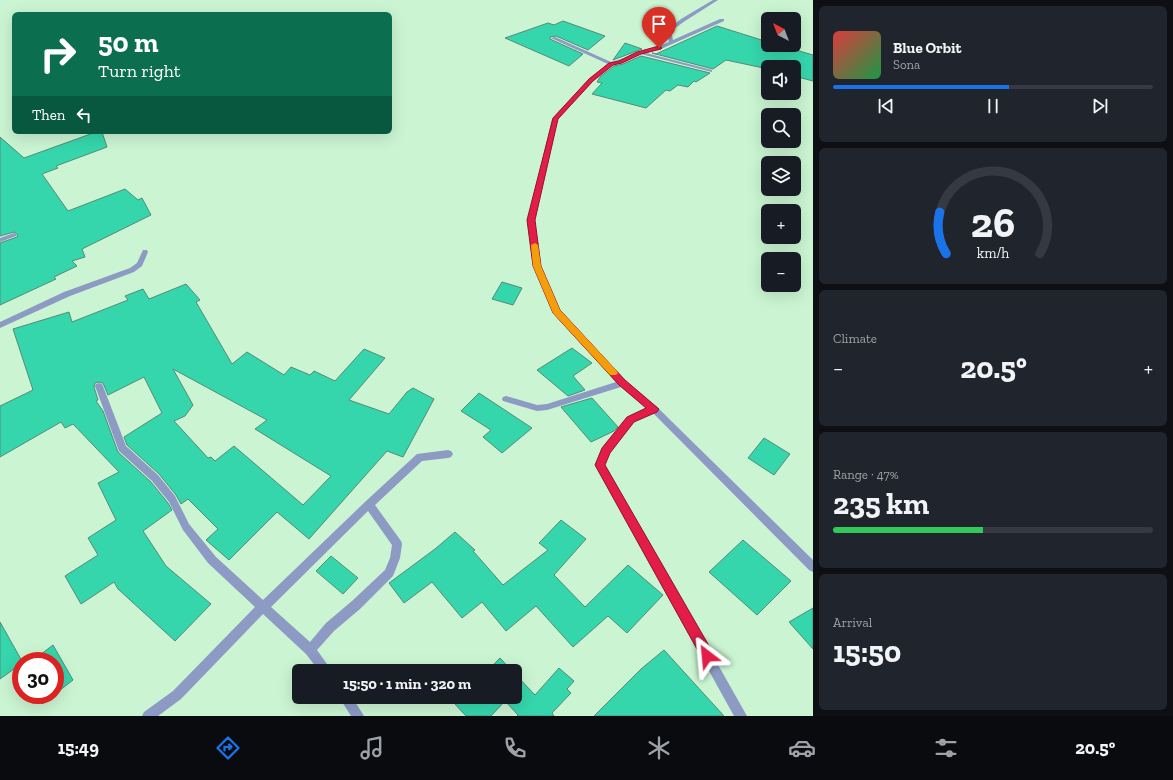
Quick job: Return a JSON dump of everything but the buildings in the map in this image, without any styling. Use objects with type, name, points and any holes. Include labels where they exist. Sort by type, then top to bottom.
[{"type":"street","points":[[671,43],[669,31],[683,20],[716,0]]},
{"type":"street","points":[[722,20],[671,43],[611,64],[591,80],[555,119],[531,220],[537,266],[556,311],[622,382],[654,409],[813,568]]},
{"type":"street","points":[[553,38],[611,64]]},
{"type":"street","points":[[639,53],[710,71]]},
{"type":"street","points":[[0,240],[14,235]]},
{"type":"street","points":[[0,325],[67,294],[132,270],[140,264],[145,252]]},
{"type":"street","points":[[506,399],[537,408],[547,407],[622,382]]},
{"type":"street","points":[[99,386],[122,448],[154,478],[172,499],[186,527],[212,560],[264,606],[310,650],[321,664]]},
{"type":"street","points":[[654,409],[631,420],[605,451],[600,465],[741,716]]},
{"type":"street","points":[[148,716],[177,695],[264,606],[369,504],[420,457],[448,454]]},
{"type":"street","points":[[310,650],[330,627],[356,605],[389,573],[397,544],[369,504]]},
{"type":"street","points":[[350,704],[358,716]]},
{"type":"slow traffic","points":[[535,245],[537,266],[556,311],[613,373]]},
{"type":"route","points":[[659,48],[639,53],[620,62],[611,64],[591,80],[555,119],[531,220],[537,266],[556,311],[622,382],[654,409],[631,420],[605,451],[600,465],[707,656]]}]
